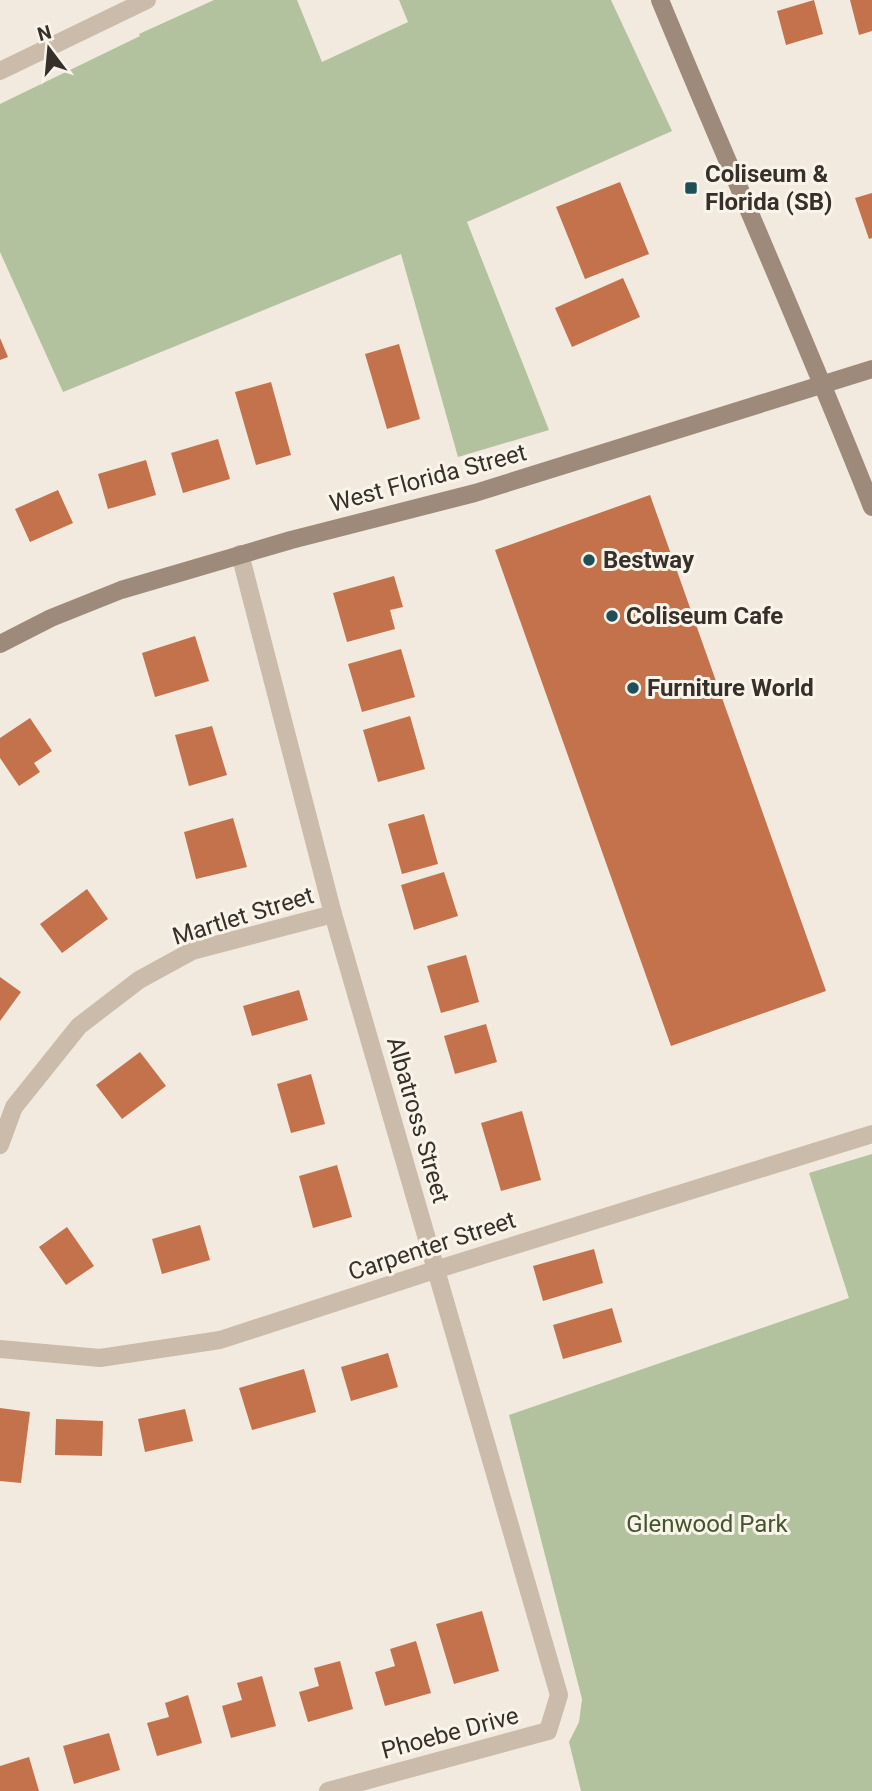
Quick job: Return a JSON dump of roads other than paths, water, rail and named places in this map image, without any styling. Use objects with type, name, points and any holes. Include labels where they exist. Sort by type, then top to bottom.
[{"type":"main road","points":[[660,0],[741,197],[824,385],[872,508]]},
{"type":"main road","name":"West Florida Street","points":[[0,644],[51,618],[121,590],[240,555],[475,494],[872,369]]},
{"type":"street","points":[[0,71],[147,0]]},
{"type":"street","name":"Albatross Street","points":[[240,555],[333,914],[559,1695]]},
{"type":"street","name":"Martlet Street","points":[[0,1145],[14,1107],[79,1026],[139,980],[192,951],[333,914]]},
{"type":"street","name":"Carpenter Street","points":[[0,1349],[100,1358],[220,1340],[872,1134]]},
{"type":"street","name":"Phoebe Drive","points":[[328,1791],[548,1731],[559,1695]]},
{"type":"place","name":"Coliseum & Florida (SB)","points":[[691,188]]},
{"type":"place","name":"Bestway","points":[[589,560]]},
{"type":"place","name":"Coliseum Cafe","points":[[612,616]]},
{"type":"place","name":"Furniture World","points":[[633,688]]},
{"type":"park label","name":"Glenwood Park","points":[[707,1524]]}]
